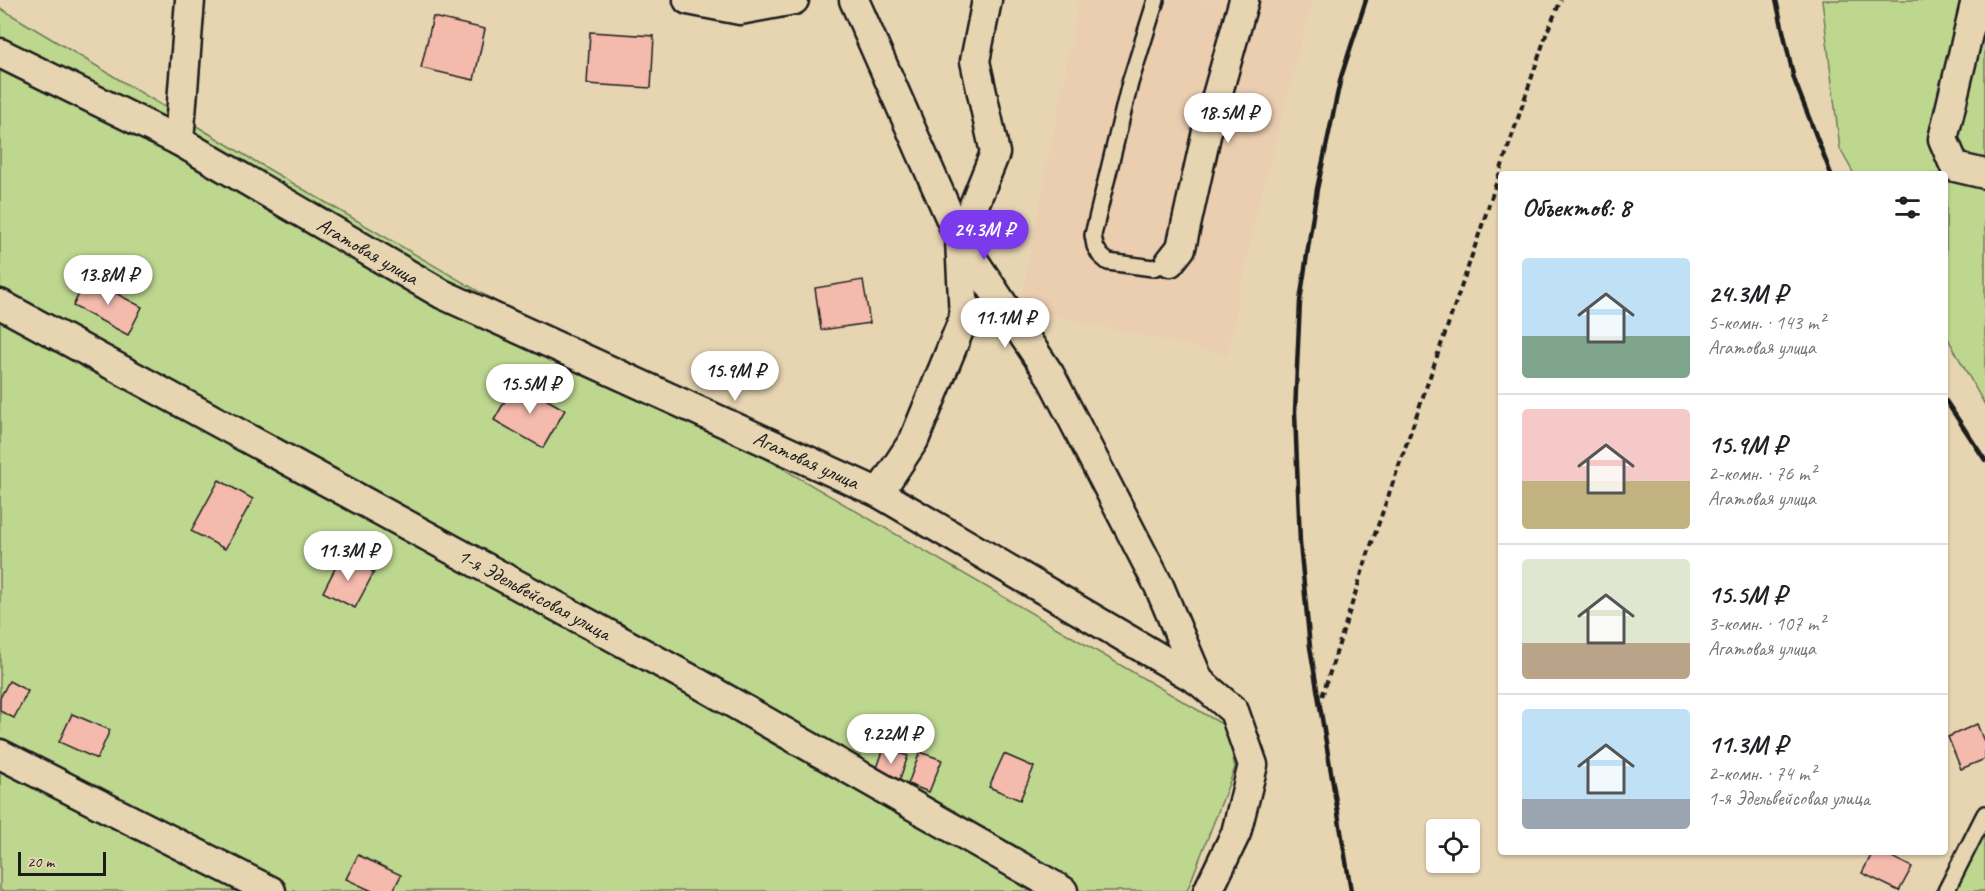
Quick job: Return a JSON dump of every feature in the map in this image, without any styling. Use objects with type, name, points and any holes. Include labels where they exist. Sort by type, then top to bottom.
[{"type":"street","points":[[179,141],[190,0]]},
{"type":"street","points":[[688,0],[740,10],[794,0]]},
{"type":"street","points":[[854,0],[960,240],[1050,375],[1159,586],[1199,681]]},
{"type":"street","points":[[879,493],[914,440],[964,318],[960,240],[995,153],[975,61],[987,0]]},
{"type":"street","points":[[1170,262],[1181,248],[1207,131],[1244,0]]},
{"type":"street","points":[[1976,0],[1943,140],[1955,167],[1985,174]]},
{"type":"street","name":"Агатовая улица","points":[[0,53],[179,141],[442,294],[879,493],[1199,681],[1234,711],[1252,765],[1236,833],[1208,891]]},
{"type":"street","name":"1-я Эдельвейсовая улица","points":[[0,304],[698,683],[1063,891]]},
{"type":"street","points":[[0,754],[271,891]]},
{"type":"lane","points":[[1156,0],[1130,83],[1093,235],[1095,246],[1108,262],[1153,268],[1170,262]]},
{"type":"lane","points":[[1946,891],[1985,814]]},
{"type":"path","points":[[1500,171],[1546,32],[1561,0]]},
{"type":"path","points":[[1319,706],[1368,554],[1498,177]]},
{"type":"shaded area","points":[[1079,0],[1312,0],[1255,221],[1227,355],[1020,308]]},
{"type":"green space","points":[[1822,0],[1985,0],[1985,405],[1948,339],[1948,171],[1852,171],[1840,149]]},
{"type":"green space","points":[[0,8],[258,163],[1227,727],[1235,768],[1187,891],[0,891]]},
{"type":"green space","points":[[1985,818],[1985,891],[1947,891]]},
{"type":"building","points":[[433,17],[485,29],[474,80],[421,68]]},
{"type":"building","points":[[590,32],[654,36],[651,88],[587,84]]},
{"type":"building","points":[[87,278],[142,307],[128,335],[73,306]]},
{"type":"building","points":[[863,280],[870,323],[821,330],[815,288]]},
{"type":"building","points":[[516,382],[565,410],[543,448],[494,420]]},
{"type":"building","points":[[219,480],[253,499],[225,549],[191,531]]},
{"type":"building","points":[[342,555],[374,572],[355,608],[323,592]]},
{"type":"building","points":[[9,681],[28,691],[14,718],[0,711],[0,698]]},
{"type":"building","points":[[72,714],[110,730],[97,759],[59,742]]},
{"type":"building","points":[[1977,724],[1985,744],[1985,759],[1961,769],[1948,737]]},
{"type":"building","points":[[884,748],[908,756],[899,781],[875,774]]},
{"type":"building","points":[[920,752],[942,760],[929,792],[908,784]]},
{"type":"building","points":[[1004,754],[1034,767],[1020,800],[989,787]]},
{"type":"building","points":[[358,855],[401,875],[393,891],[372,891],[346,879]]},
{"type":"building","points":[[1871,855],[1888,855],[1912,867],[1899,891],[1862,873]]},
{"type":"railway","points":[[1351,891],[1310,647],[1300,543],[1295,412],[1300,301],[1317,189],[1341,77],[1366,0]]},
{"type":"railway","points":[[1776,0],[1794,79],[1830,171]]},
{"type":"railway","points":[[1948,404],[1985,460]]}]
